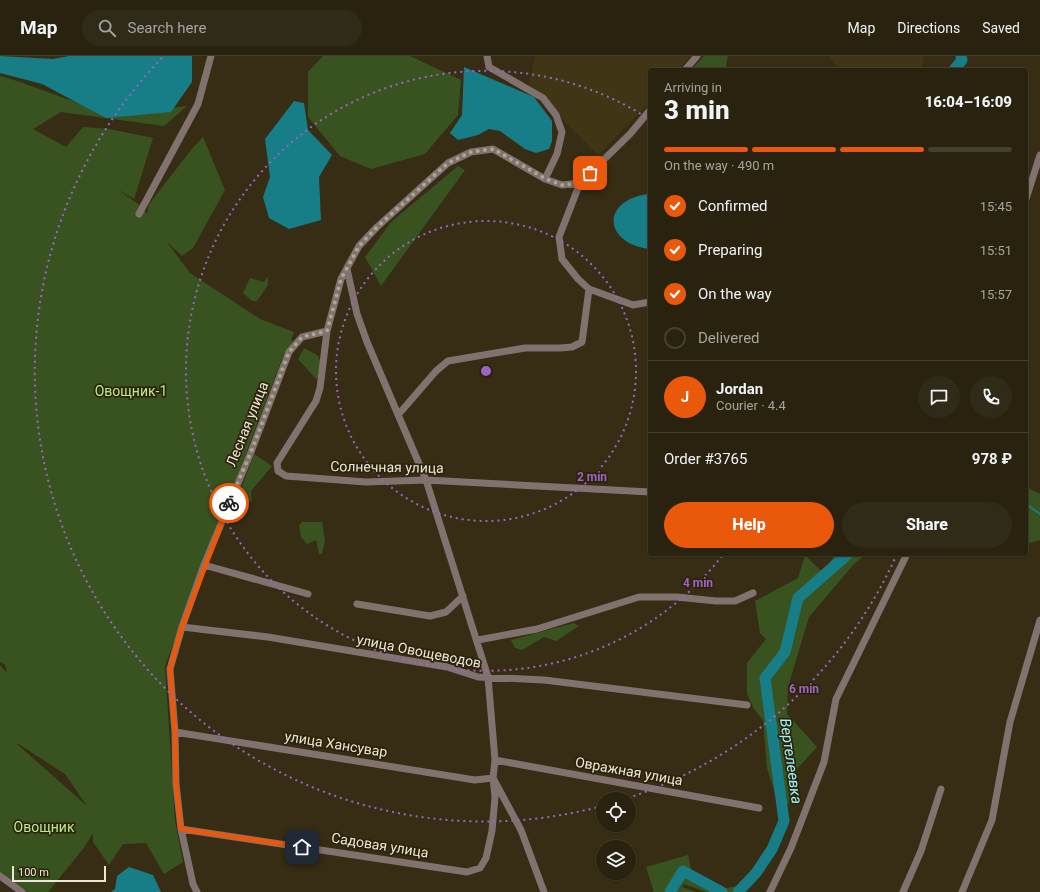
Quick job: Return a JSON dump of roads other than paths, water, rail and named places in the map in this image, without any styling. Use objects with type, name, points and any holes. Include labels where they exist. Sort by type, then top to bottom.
[{"type":"street","points":[[139,214],[198,104],[211,56]]},
{"type":"street","points":[[487,56],[489,67],[543,98],[556,115],[562,132],[557,154],[546,179]]},
{"type":"street","points":[[687,68],[697,56]]},
{"type":"street","points":[[648,112],[630,134],[580,183],[559,236],[562,259],[578,279],[589,289],[633,305],[648,302]]},
{"type":"street","points":[[327,331],[341,279],[359,246],[377,227],[448,163],[471,152],[493,149],[546,179],[562,185],[580,183]]},
{"type":"street","points":[[1028,194],[1037,173],[1040,155]]},
{"type":"street","points":[[347,269],[360,321],[426,480],[462,596],[478,640],[488,677],[495,760],[493,778],[521,830],[544,892]]},
{"type":"street","points":[[398,415],[436,371],[448,361],[525,348],[572,347],[582,342],[589,289]]},
{"type":"street","name":"Солнечная улица","points":[[327,331],[320,388],[316,401],[278,463],[278,471],[286,476],[366,482],[426,480],[648,492]]},
{"type":"street","name":"Лесная улица","points":[[197,892],[193,884],[181,829],[176,784],[175,732],[170,669],[182,627],[204,565],[251,452],[289,352],[302,337],[327,331]]},
{"type":"street","points":[[770,892],[791,848],[824,762],[836,699],[906,556]]},
{"type":"street","points":[[204,565],[308,594]]},
{"type":"street","name":"улица Овощеводов","points":[[478,640],[537,629],[639,597],[677,597],[716,602],[734,601],[753,593]]},
{"type":"street","points":[[357,604],[430,616],[446,612],[462,596]]},
{"type":"street","points":[[962,892],[992,820],[1010,722],[1040,620]]},
{"type":"street","name":"улица Овощеводов","points":[[182,627],[268,636],[447,667],[478,677],[544,680],[747,705]]},
{"type":"street","name":"улица Хансувар","points":[[175,732],[475,780],[493,778]]},
{"type":"street","name":"Овражная улица","points":[[495,760],[759,808]]},
{"type":"street","name":"Садовая улица","points":[[181,829],[467,872],[480,868],[486,858],[492,831],[495,797],[493,778]]},
{"type":"street","points":[[903,892],[921,851],[941,789]]},
{"type":"street","points":[[0,876],[22,892]]},
{"type":"water","points":[[0,56],[53,59],[69,56],[192,56],[192,82],[171,112],[106,118],[42,84],[0,73]]},
{"type":"water","points":[[464,67],[534,97],[552,121],[552,141],[549,149],[536,153],[525,149],[500,131],[489,129],[478,135],[458,140],[450,133],[462,115]]},
{"type":"water","points":[[294,101],[304,103],[308,130],[332,155],[319,177],[321,220],[289,229],[269,218],[263,197],[270,177],[265,139]]},
{"type":"water","points":[[648,194],[648,248],[634,245],[623,239],[616,230],[614,221],[616,212],[623,204],[634,198]]},
{"type":"water","points":[[129,867],[153,875],[161,892],[111,892],[115,889],[117,876]]},
{"type":"waterway","name":"Вертелеевка","points":[[956,68],[962,60],[961,56]]},
{"type":"waterway","points":[[1028,505],[1040,514]]},
{"type":"waterway","name":"Вертелеевка","points":[[738,892],[756,873],[772,849],[784,821],[765,678],[785,652],[798,598],[846,556]]},
{"type":"waterway","name":"Вертелеевка","points":[[670,892],[683,871],[722,892]]},
{"type":"park label","name":"Овощник-1","points":[[131,391]]},
{"type":"park label","name":"Овощник","points":[[44,827]]}]
